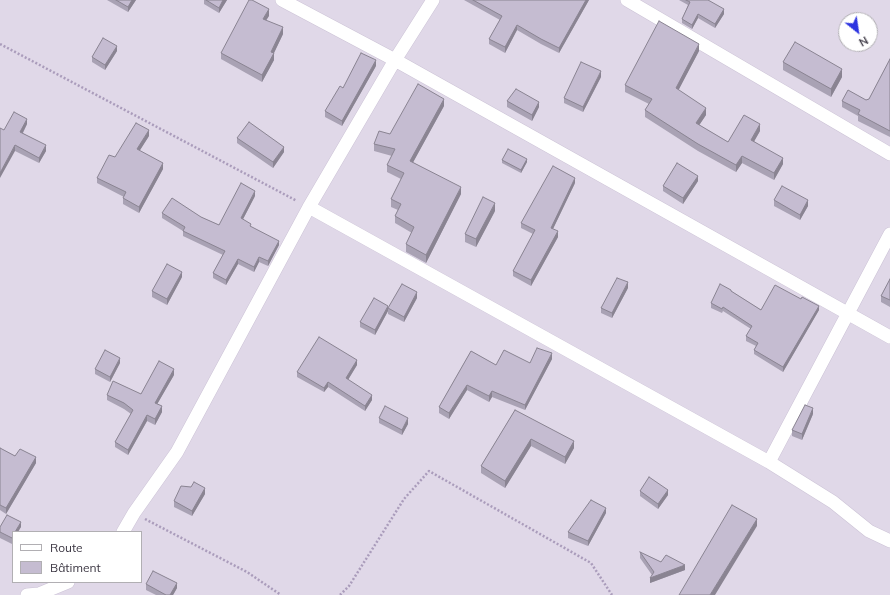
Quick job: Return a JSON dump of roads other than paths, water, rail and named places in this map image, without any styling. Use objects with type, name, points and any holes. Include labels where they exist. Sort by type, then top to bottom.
[{"type":"street","points":[[282,0],[394,60],[890,337]]},
{"type":"street","points":[[125,531],[134,513],[177,452],[309,207],[394,60],[433,0]]},
{"type":"street","points":[[627,0],[890,154]]},
{"type":"street","points":[[309,207],[769,462],[833,502],[869,531],[890,541]]},
{"type":"street","points":[[769,462],[890,234]]},
{"type":"street","points":[[27,595],[39,594],[66,583]]}]
